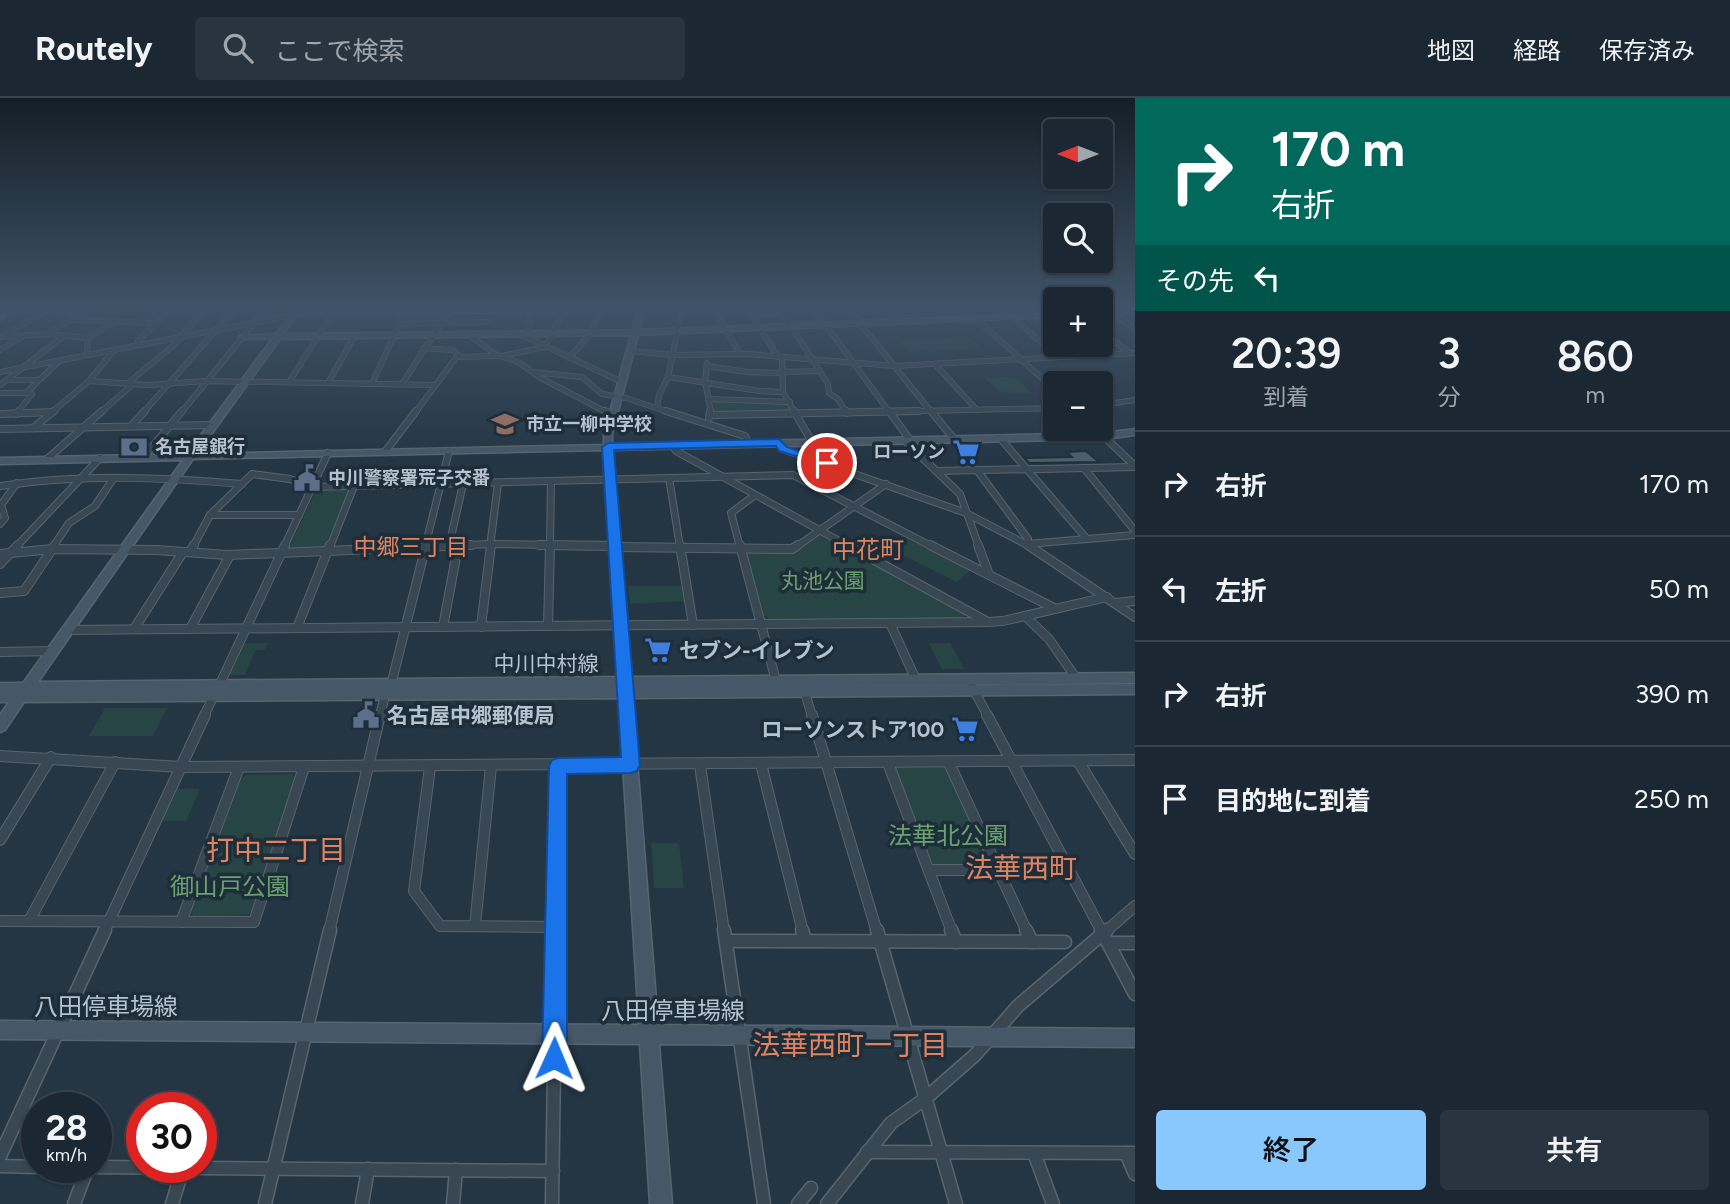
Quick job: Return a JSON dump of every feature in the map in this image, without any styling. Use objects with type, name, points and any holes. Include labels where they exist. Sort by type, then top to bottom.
[{"type":"street","points":[[0,385],[34,358]]},
{"type":"street","points":[[0,370],[57,358]]},
{"type":"street","points":[[0,370],[72,358]]},
{"type":"street","points":[[33,428],[89,381],[108,358]]},
{"type":"street","points":[[46,460],[157,358]]},
{"type":"street","points":[[131,425],[192,358]]},
{"type":"street","points":[[144,457],[225,358]]},
{"type":"street","points":[[0,726],[262,358]]},
{"type":"street","points":[[289,382],[305,358]]},
{"type":"street","points":[[328,383],[342,358]]},
{"type":"street","points":[[372,384],[384,358]]},
{"type":"street","points":[[402,384],[417,358]]},
{"type":"street","points":[[385,452],[457,358]]},
{"type":"street","points":[[505,358],[520,363],[613,415]]},
{"type":"street","points":[[569,358],[622,382]]},
{"type":"street","points":[[628,358],[608,434],[608,447],[661,1204]]},
{"type":"street","points":[[657,408],[672,358]]},
{"type":"street","points":[[709,358],[705,381],[712,415]]},
{"type":"street","points":[[780,358],[783,392],[812,442]]},
{"type":"street","points":[[787,358],[895,366],[1047,358]]},
{"type":"street","points":[[849,358],[890,412],[907,440],[960,495],[989,575]]},
{"type":"street","points":[[888,358],[954,439]]},
{"type":"street","points":[[1021,359],[1043,379]]},
{"type":"street","points":[[26,393],[60,360]]},
{"type":"street","points":[[813,360],[828,384],[829,393],[838,399],[847,413]]},
{"type":"street","points":[[935,364],[976,410]]},
{"type":"street","points":[[707,366],[747,372],[820,371]]},
{"type":"street","points":[[532,372],[582,377],[602,394],[618,396],[746,436],[748,443]]},
{"type":"street","points":[[668,377],[759,391],[783,392]]},
{"type":"street","points":[[6,380],[39,380]]},
{"type":"street","points":[[89,381],[129,384],[289,382],[435,385]]},
{"type":"street","points":[[0,393],[32,394],[16,414]]},
{"type":"street","points":[[709,399],[790,402]]},
{"type":"street","points":[[1113,403],[1135,400]]},
{"type":"street","points":[[704,422],[712,415],[1043,408]]},
{"type":"street","points":[[0,414],[53,412]]},
{"type":"street","points":[[0,429],[214,425]]},
{"type":"street","points":[[1113,435],[1135,432]]},
{"type":"street","points":[[0,461],[1043,437]]},
{"type":"street","points":[[1000,438],[1087,539]]},
{"type":"street","points":[[1110,441],[1135,467]]},
{"type":"street","points":[[779,443],[783,449],[966,513],[1027,544],[1135,617]]},
{"type":"street","points":[[672,445],[676,452],[988,622]]},
{"type":"street","points":[[265,1204],[368,767],[449,451]]},
{"type":"street","points":[[0,1156],[328,453]]},
{"type":"street","points":[[0,564],[100,458]]},
{"type":"street","points":[[936,471],[1135,467]]},
{"type":"street","points":[[1084,468],[1135,533]]},
{"type":"street","points":[[977,470],[1028,539],[1027,544]]},
{"type":"street","points":[[134,629],[210,515],[252,474],[290,479],[312,487],[793,475],[1054,608]]},
{"type":"street","points":[[669,478],[693,625]]},
{"type":"street","points":[[0,486],[80,479],[242,484]]},
{"type":"street","points":[[0,593],[24,592],[69,523],[95,506],[113,479]]},
{"type":"street","points":[[548,626],[551,481]]},
{"type":"street","points":[[481,627],[498,483]]},
{"type":"street","points":[[0,524],[5,518],[1,505],[17,484]]},
{"type":"street","points":[[443,627],[463,484]]},
{"type":"street","points":[[0,554],[53,549],[230,555],[491,544],[793,549],[886,484]]},
{"type":"street","points":[[297,628],[354,486]]},
{"type":"street","points":[[755,495],[731,513],[776,681]]},
{"type":"street","points":[[210,515],[299,515]]},
{"type":"street","points":[[1027,544],[1135,533]]},
{"type":"street","points":[[190,629],[230,555]]},
{"type":"street","points":[[68,630],[988,622],[1107,597]]},
{"type":"street","points":[[1116,603],[1135,601]]},
{"type":"street","points":[[1025,616],[1049,639],[1076,678]]},
{"type":"street","points":[[890,623],[916,680]]},
{"type":"street","points":[[0,652],[53,652]]},
{"type":"street","name":"中川中村線","points":[[0,688],[24,692],[624,689],[805,693],[1076,678],[1135,687]]},
{"type":"street","name":"中川中村線","points":[[624,689],[776,681],[916,680],[971,685],[1135,687]]},
{"type":"street","points":[[971,685],[1135,994]]},
{"type":"street","name":"中川中村線","points":[[0,697],[24,692]]},
{"type":"street","points":[[805,693],[909,1036],[956,1204]]},
{"type":"street","points":[[0,756],[181,767],[1135,760]]},
{"type":"street","points":[[0,841],[51,757]]},
{"type":"street","points":[[1079,761],[1135,854]]},
{"type":"street","points":[[29,921],[115,762]]},
{"type":"street","points":[[950,762],[1032,942]]},
{"type":"street","points":[[888,763],[956,942]]},
{"type":"street","points":[[761,764],[805,941]]},
{"type":"street","points":[[699,765],[764,1204]]},
{"type":"street","points":[[475,926],[491,766]]},
{"type":"street","points":[[552,1204],[558,766]]},
{"type":"street","points":[[181,922],[239,767]]},
{"type":"street","points":[[0,921],[254,922],[304,767]]},
{"type":"street","points":[[430,767],[414,891],[440,926],[556,927]]},
{"type":"street","points":[[929,870],[999,870]]},
{"type":"street","points":[[827,1204],[891,1123],[926,1098],[991,1037],[1018,1006],[1106,939],[1135,906]]},
{"type":"street","points":[[1106,939],[1135,943]]},
{"type":"street","points":[[726,941],[1065,942]]},
{"type":"street","name":"八田停車場線","points":[[0,1030],[1135,1038]]},
{"type":"street","points":[[866,1152],[1130,1153],[1135,1174]]},
{"type":"street","points":[[1034,1153],[1054,1204]]},
{"type":"street","points":[[0,1167],[21,1167]]},
{"type":"street","points":[[217,1168],[552,1171]]},
{"type":"street","points":[[362,1204],[368,1169]]},
{"type":"street","points":[[453,1204],[456,1170]]},
{"type":"street","points":[[74,1204],[83,1183]]},
{"type":"street","points":[[172,1204],[178,1183]]},
{"type":"street","points":[[798,1204],[811,1188]]},
{"type":"green space","points":[[1007,377],[1019,380],[1032,394],[1000,392],[985,378]]},
{"type":"green space","points":[[712,401],[788,404],[793,411],[714,413]]},
{"type":"green space","points":[[317,489],[349,490],[326,546],[288,549]]},
{"type":"green space","name":"丸池公園","points":[[819,535],[963,613],[965,618],[771,620],[764,615],[747,555],[751,551],[794,552]]},
{"type":"green space","points":[[903,535],[971,570],[957,582],[889,548]]},
{"type":"green space","points":[[628,586],[683,586],[686,601],[630,604]]},
{"type":"green space","points":[[243,643],[268,643],[265,650],[255,650],[245,675],[229,675]]},
{"type":"green space","points":[[929,643],[950,643],[964,669],[942,669]]},
{"type":"green space","points":[[105,708],[167,708],[153,736],[89,736]]},
{"type":"green space","name":"法華北公園","points":[[897,767],[943,767],[950,771],[990,861],[987,866],[936,866],[929,860],[894,770]]},
{"type":"green space","name":"御山戸公園","points":[[292,774],[295,777],[252,912],[247,915],[194,916],[191,911],[241,778],[247,775]]},
{"type":"green space","points":[[176,789],[200,789],[186,821],[161,821]]},
{"type":"green space","points":[[651,843],[679,843],[684,888],[654,888]]},
{"type":"building","points":[[1086,451],[1099,462],[1029,463],[1024,458],[1072,457],[1067,452]]},
{"type":"place","name":"市立一柳中学校","points":[[505,424]]},
{"type":"place","name":"名古屋銀行","points":[[134,447]]},
{"type":"place","name":"ローソン","points":[[966,452]]},
{"type":"place","name":"中川警察署荒子交番","points":[[307,478]]},
{"type":"place","name":"セブン-イレブン","points":[[658,650]]},
{"type":"place","name":"名古屋中郷郵便局","points":[[366,715]]},
{"type":"place","name":"ローソンストア100","points":[[965,729]]},
{"type":"district","name":"中郷三丁目","points":[[411,547]]},
{"type":"district","name":"中花町","points":[[868,549]]},
{"type":"district","name":"打中二丁目","points":[[276,850]]},
{"type":"district","name":"法華西町","points":[[1021,868]]},
{"type":"district","name":"法華西町一丁目","points":[[850,1045]]},
{"type":"route","points":[[554,1058],[558,766],[631,765],[608,447],[779,443],[783,449],[827,463]]}]
